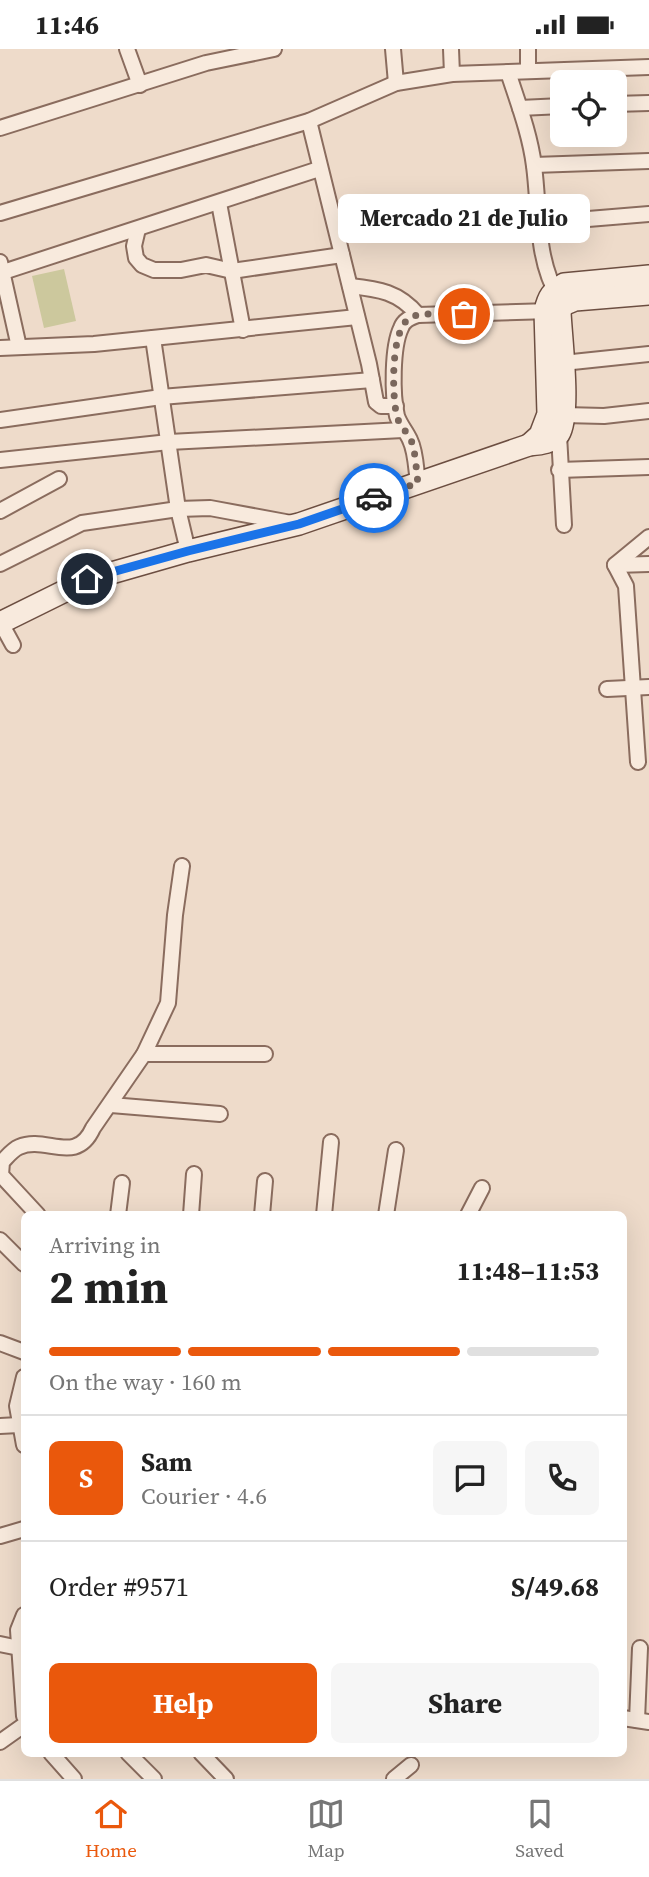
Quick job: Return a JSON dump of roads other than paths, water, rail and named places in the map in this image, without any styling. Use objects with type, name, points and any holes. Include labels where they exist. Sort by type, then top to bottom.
[{"type":"street","points":[[127,49],[140,85]]},
{"type":"street","points":[[0,128],[140,85],[208,56],[274,49]]},
{"type":"street","points":[[393,49],[396,83]]},
{"type":"street","points":[[451,49],[452,74]]},
{"type":"street","points":[[528,49],[528,71]]},
{"type":"street","points":[[0,213],[309,121],[396,83],[452,74],[649,67]]},
{"type":"street","points":[[508,72],[534,165],[542,258],[555,304],[563,363],[559,470],[564,526]]},
{"type":"street","points":[[627,104],[649,103]]},
{"type":"street","points":[[520,108],[550,107]]},
{"type":"street","points":[[309,121],[378,405],[396,406]]},
{"type":"street","points":[[534,165],[649,161]]},
{"type":"street","points":[[19,347],[1,269],[138,229],[319,169]]},
{"type":"street","points":[[219,203],[243,330]]},
{"type":"street","points":[[540,223],[649,214]]},
{"type":"street","points":[[138,229],[134,246],[136,258],[142,265],[154,270],[181,270],[206,265],[232,271],[342,255]]},
{"type":"street","points":[[529,445],[540,435],[548,414],[555,304],[565,284],[649,276]]},
{"type":"street","points":[[350,286],[390,292],[418,315]]},
{"type":"street","points":[[418,483],[414,451],[403,430],[396,406],[396,345],[401,326],[409,318],[649,294]]},
{"type":"street","points":[[0,348],[153,338],[357,317]]},
{"type":"street","points":[[153,338],[178,509],[188,551]]},
{"type":"street","points":[[563,363],[649,354]]},
{"type":"street","points":[[0,420],[161,397],[372,380]]},
{"type":"street","points":[[13,645],[1,623],[87,579],[299,524],[529,445],[547,442],[561,425],[604,416],[649,411]]},
{"type":"street","points":[[0,460],[169,442],[403,430]]},
{"type":"street","points":[[559,470],[649,467]]},
{"type":"street","points":[[0,511],[59,479]]},
{"type":"street","points":[[0,564],[82,523],[178,509],[210,508],[299,524]]},
{"type":"street","points":[[615,565],[649,537]]},
{"type":"street","points":[[615,565],[649,564]]},
{"type":"street","points":[[615,565],[626,586],[638,762]]},
{"type":"street","points":[[607,689],[649,687]]},
{"type":"street","points":[[34,1211],[1,1175],[2,1162],[18,1148],[28,1145],[70,1149],[88,1140],[93,1128],[144,1054],[168,1003],[182,866]]},
{"type":"street","points":[[144,1054],[265,1054]]},
{"type":"street","points":[[111,1105],[220,1114]]},
{"type":"street","points":[[324,1211],[331,1142]]},
{"type":"street","points":[[387,1211],[396,1150]]},
{"type":"street","points":[[191,1211],[194,1174]]},
{"type":"street","points":[[262,1211],[265,1181]]},
{"type":"street","points":[[118,1211],[122,1183]]},
{"type":"street","points":[[470,1211],[482,1188]]},
{"type":"street","points":[[0,1240],[21,1261]]},
{"type":"street","points":[[0,1343],[21,1351]]},
{"type":"street","points":[[21,1389],[17,1406],[21,1433]]},
{"type":"street","points":[[0,1426],[19,1425]]},
{"type":"street","points":[[0,1536],[21,1530]]},
{"type":"street","points":[[21,1622],[18,1630],[21,1676]]},
{"type":"street","points":[[0,1644],[19,1649]]},
{"type":"street","points":[[636,1720],[644,1649]]},
{"type":"street","points":[[0,1742],[21,1727]]},
{"type":"street","points":[[55,1757],[74,1779]]},
{"type":"street","points":[[132,1757],[154,1779]]},
{"type":"street","points":[[205,1757],[226,1779]]},
{"type":"street","points":[[394,1779],[411,1765]]},
{"type":"place","name":"Mercado 21 de Julio","points":[[464,314]]}]
